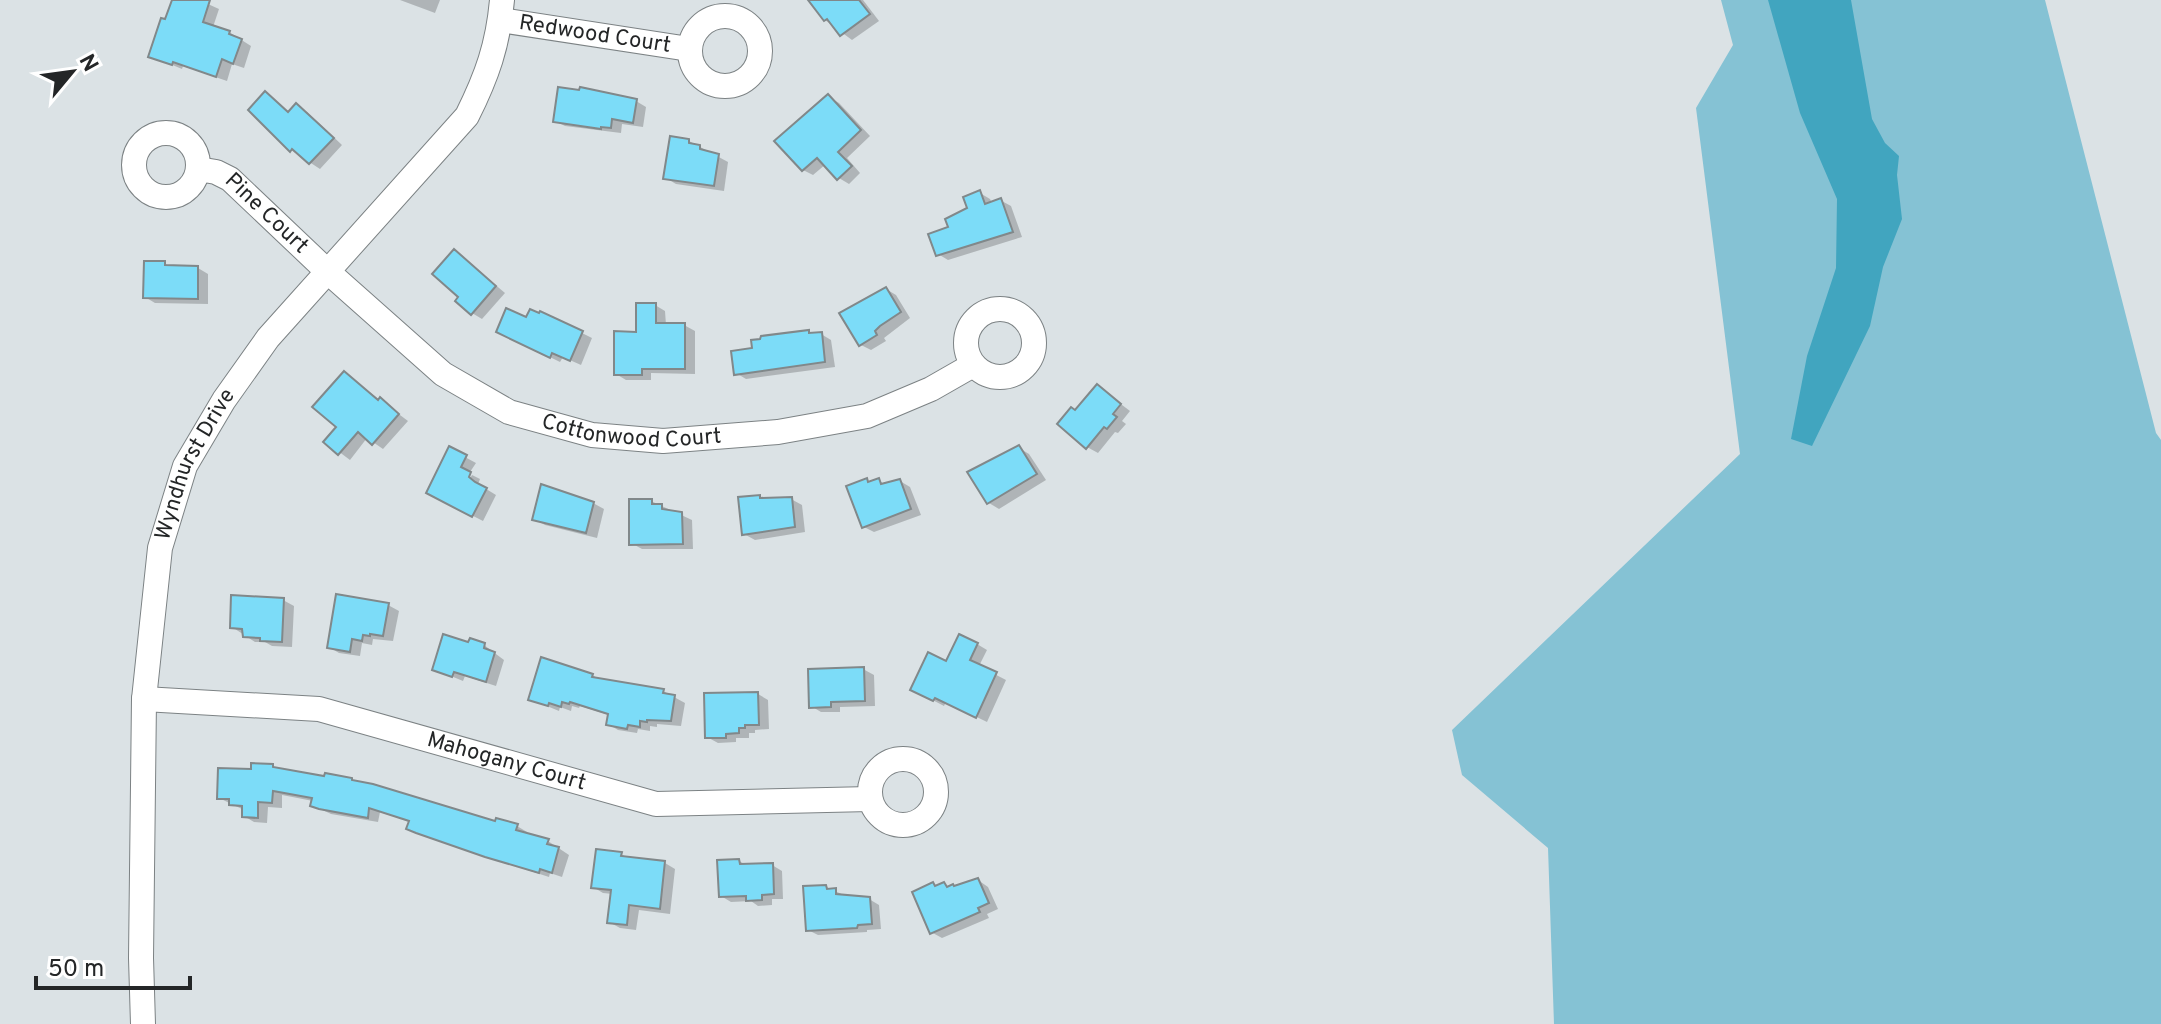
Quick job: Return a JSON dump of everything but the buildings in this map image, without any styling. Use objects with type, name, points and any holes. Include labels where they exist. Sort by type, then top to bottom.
[{"type":"street","name":"Redwood Court","points":[[501,10],[689,49]]},
{"type":"street","name":"Wyndhurst Drive","points":[[143,1024],[144,699],[160,548],[185,466],[224,400],[268,338],[467,116],[487,75],[501,10]]},
{"type":"street","name":"Pine Court","points":[[198,169],[216,172],[230,179],[327,271]]},
{"type":"street","name":"Cottonwood Court","points":[[327,271],[443,374],[509,412],[592,435],[663,441],[778,432],[837,422],[867,416],[931,389],[973,365]]},
{"type":"street","name":"Mahogany Court","points":[[144,699],[319,709],[656,804],[870,799]]},
{"type":"shaded area","points":[[1721,0],[2045,0],[2156,433],[2161,440],[2161,1024],[1554,1024],[1548,848],[1462,775],[1452,730],[1740,454],[1696,108],[1733,45]]},
{"type":"shaded area","points":[[1768,0],[1851,0],[1872,119],[1885,143],[1899,156],[1897,175],[1902,219],[1883,267],[1870,326],[1812,446],[1791,439],[1807,356],[1836,268],[1837,199],[1800,113]]}]
